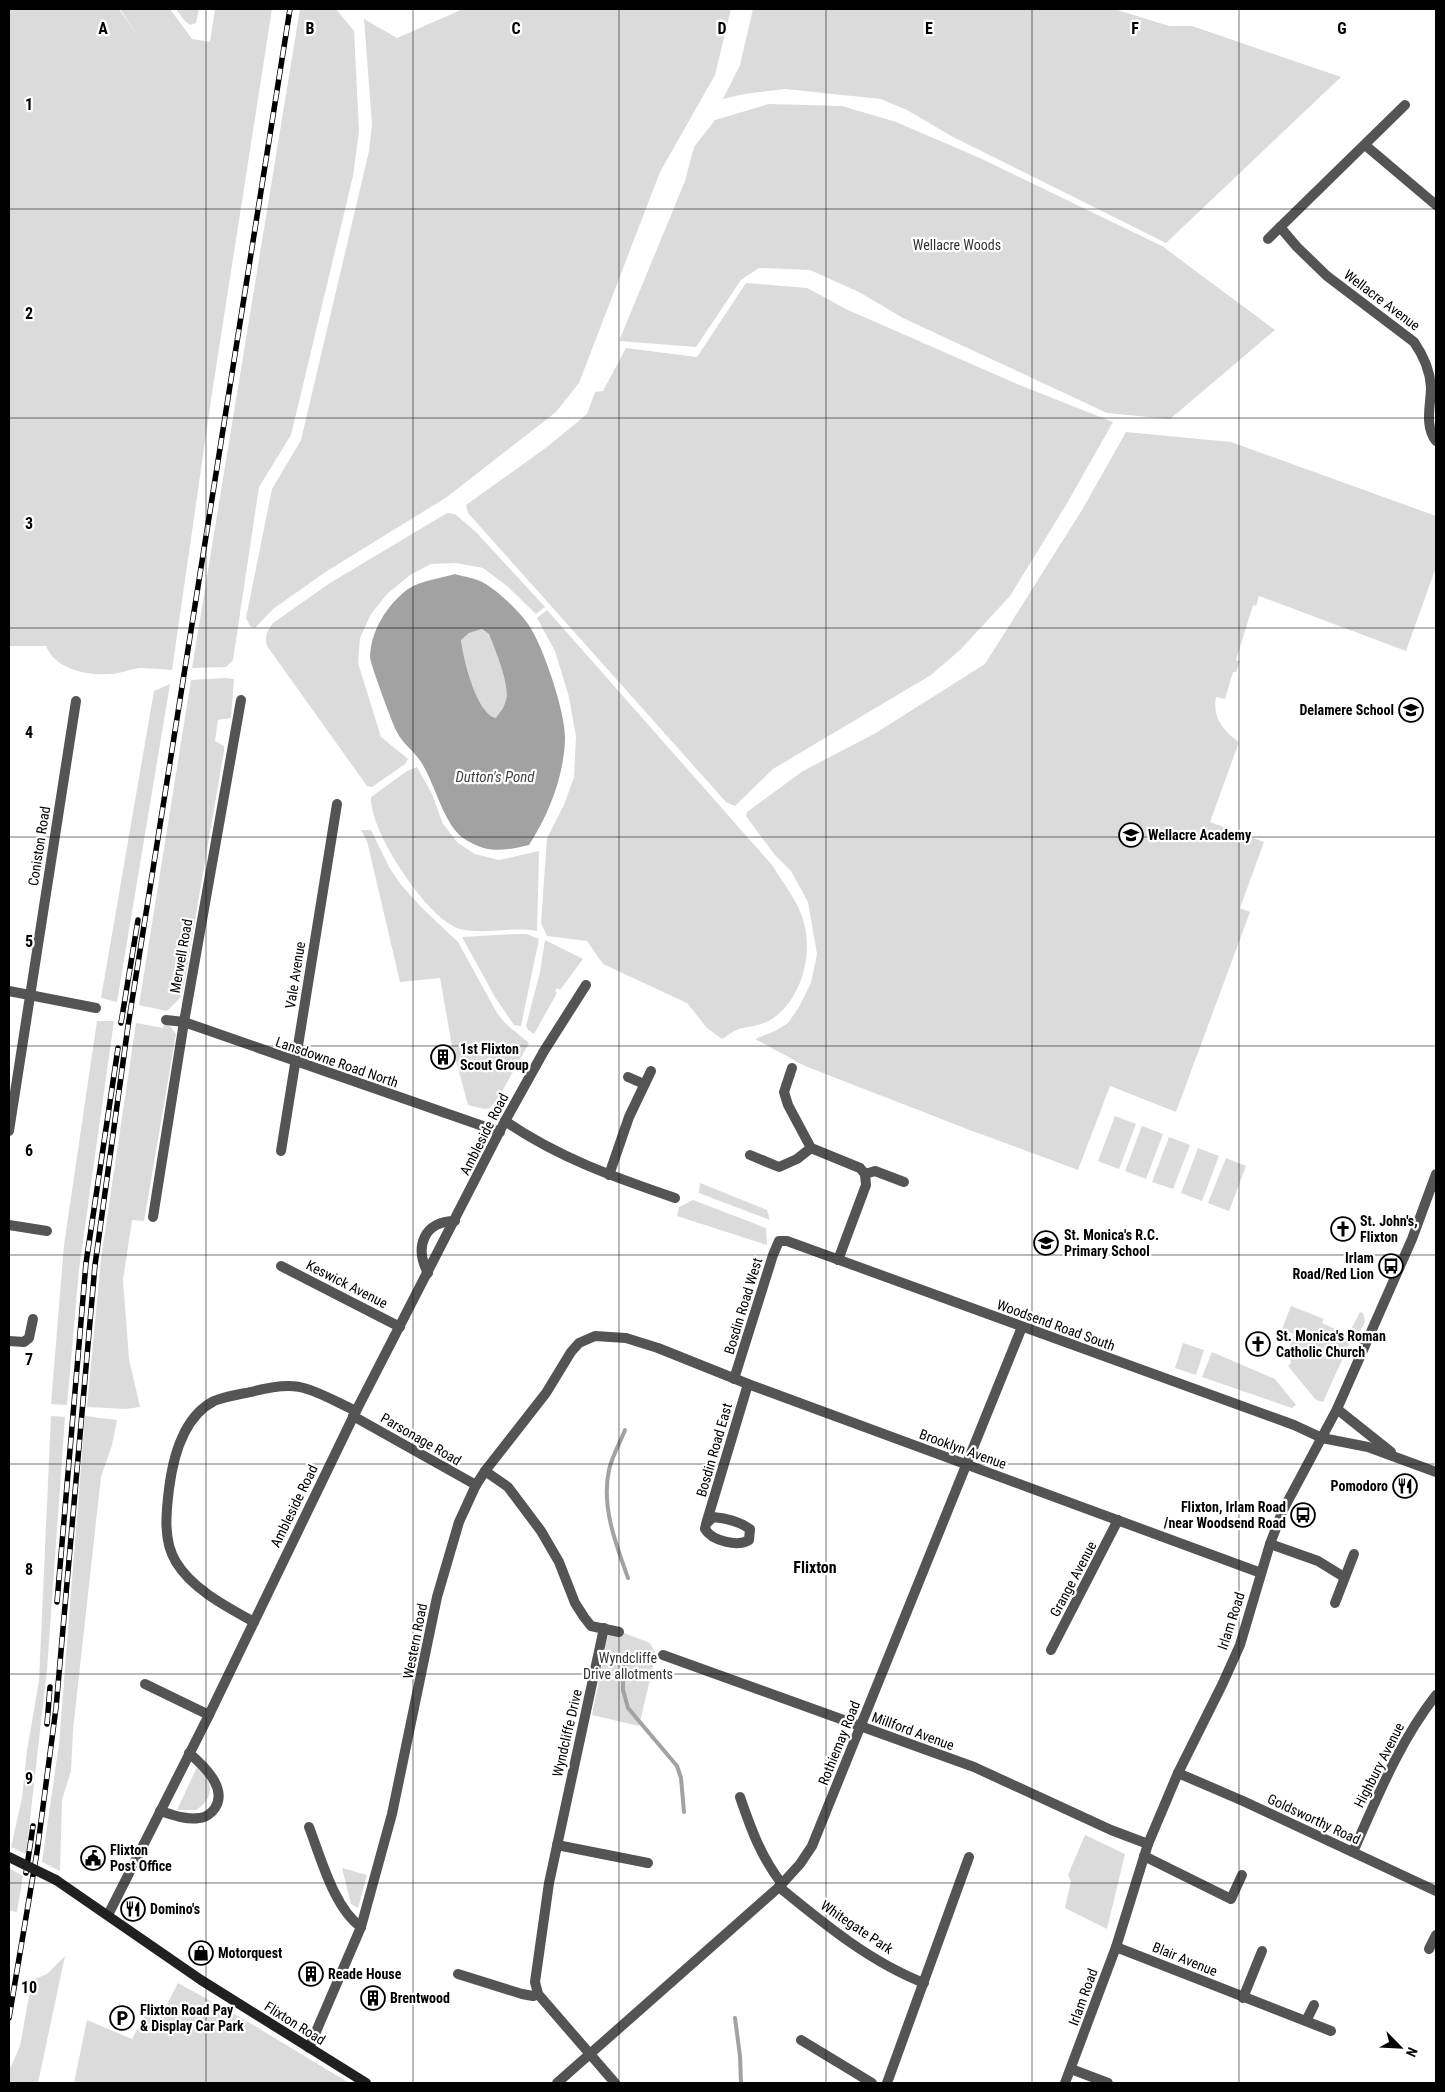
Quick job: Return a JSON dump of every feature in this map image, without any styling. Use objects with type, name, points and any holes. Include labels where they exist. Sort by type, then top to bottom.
[{"type":"main road","name":"Flixton Road","points":[[9,1857],[56,1880],[201,1980],[366,2083]]},
{"type":"street","points":[[1268,239],[1405,105]]},
{"type":"street","points":[[1365,145],[1436,205]]},
{"type":"street","name":"Wellacre Avenue","points":[[1280,227],[1297,247],[1327,276],[1414,342],[1422,352],[1431,385],[1430,431],[1436,441]]},
{"type":"street","name":"Merwell Road","points":[[153,1217],[184,1022],[241,700]]},
{"type":"street","name":"Coniston Road","points":[[9,1130],[76,701]]},
{"type":"street","name":"Vale Avenue","points":[[281,1151],[337,804]]},
{"type":"street","name":"Ambleside Road","points":[[108,1915],[209,1715],[354,1413],[456,1221],[505,1121],[544,1051],[586,985]]},
{"type":"street","points":[[9,991],[96,1008]]},
{"type":"street","name":"Lansdowne Road North","points":[[166,1020],[184,1022],[500,1132]]},
{"type":"street","points":[[792,1068],[784,1087],[784,1092],[788,1105],[811,1148],[860,1168],[865,1174],[866,1185],[838,1260]]},
{"type":"street","points":[[609,1175],[629,1117],[652,1071]]},
{"type":"street","points":[[628,1077],[644,1084]]},
{"type":"street","points":[[505,1121],[548,1148],[609,1175],[675,1198]]},
{"type":"street","points":[[750,1155],[779,1167],[796,1159],[811,1148]]},
{"type":"street","points":[[865,1174],[875,1171],[904,1182]]},
{"type":"street","name":"Irlam Road","points":[[1065,2083],[1116,1947],[1148,1844],[1178,1773],[1240,1645],[1270,1544],[1282,1512],[1337,1409],[1412,1239],[1436,1174]]},
{"type":"street","points":[[428,1274],[420,1254],[424,1238],[430,1229],[437,1224],[446,1221],[456,1221]]},
{"type":"street","points":[[9,1224],[48,1231]]},
{"type":"street","name":"Woodsend Road South","points":[[779,1241],[787,1241],[1022,1326],[1294,1425],[1322,1438],[1368,1447],[1398,1456]]},
{"type":"street","name":"Bosdin Road West","points":[[734,1379],[773,1254],[779,1241]]},
{"type":"street","name":"Keswick Avenue","points":[[281,1266],[400,1327]]},
{"type":"street","points":[[9,1340],[24,1342],[30,1338],[33,1318]]},
{"type":"street","name":"Rothiemay Road","points":[[557,2083],[780,1885],[800,1864],[812,1846],[1022,1326]]},
{"type":"street","name":"Western Road","points":[[309,2048],[361,1927],[392,1814],[437,1597],[459,1522],[476,1485],[546,1393],[571,1352],[579,1343],[595,1336],[618,1337],[639,1341],[658,1348]]},
{"type":"street","name":"Brooklyn Avenue","points":[[658,1348],[734,1379],[1261,1573]]},
{"type":"street","name":"Bosdin Road East","points":[[706,1524],[748,1384]]},
{"type":"street","name":"Parsonage Road","points":[[254,1622],[202,1589],[187,1576],[169,1548],[166,1508],[170,1476],[179,1446],[184,1430],[192,1419],[214,1401],[270,1388],[290,1386],[307,1388],[354,1413],[476,1485]]},
{"type":"street","points":[[1337,1409],[1398,1456],[1436,1472]]},
{"type":"street","points":[[485,1471],[508,1486],[541,1531],[559,1562],[576,1603],[591,1626],[619,1632]]},
{"type":"street","name":"Grange Avenue","points":[[1051,1650],[1118,1520]]},
{"type":"street","points":[[1270,1544],[1318,1561],[1344,1577]]},
{"type":"street","points":[[1335,1603],[1354,1554]]},
{"type":"street","name":"Wyndcliffe Drive","points":[[538,1994],[535,1982],[556,1844],[604,1628]]},
{"type":"street","name":"Millford Avenue","points":[[663,1656],[974,1767],[1110,1830],[1148,1844]]},
{"type":"street","points":[[145,1684],[209,1715]]},
{"type":"street","name":"Highbury Avenue","points":[[1353,1852],[1407,1737],[1436,1695]]},
{"type":"street","points":[[160,1811],[182,1818],[199,1818],[213,1812],[218,1804],[218,1789],[205,1766],[189,1753]]},
{"type":"street","name":"Goldsworthy Road","points":[[1178,1773],[1243,1801],[1436,1891]]},
{"type":"street","name":"Whitegate Park","points":[[740,1798],[759,1848],[780,1885],[857,1947],[910,1978],[924,1983]]},
{"type":"street","points":[[309,1827],[339,1901],[351,1920],[361,1927]]},
{"type":"street","points":[[556,1844],[648,1863]]},
{"type":"street","points":[[1144,1856],[1231,1899],[1242,1874]]},
{"type":"street","points":[[887,2083],[969,1857]]},
{"type":"street","points":[[1430,1949],[1436,1935]]},
{"type":"street","name":"Blair Avenue","points":[[1116,1947],[1331,2031]]},
{"type":"street","points":[[1243,1998],[1262,1951]]},
{"type":"street","points":[[458,1974],[522,1994],[533,1996],[538,1994],[615,2083]]},
{"type":"street","points":[[1306,2021],[1314,2005]]},
{"type":"street","points":[[801,2040],[872,2083]]},
{"type":"street","points":[[1071,2069],[1108,2083]]},
{"type":"green space","points":[[9,9],[119,9],[140,39],[120,9],[170,9],[192,39],[210,42],[215,9],[272,9],[212,393],[172,670],[140,668],[114,674],[92,674],[64,665],[50,654],[46,646],[9,646]]},
{"type":"green space","points":[[176,9],[199,9],[196,23],[190,25]]},
{"type":"green space","points":[[300,9],[336,9],[354,31],[359,131],[353,176],[291,435],[259,487],[233,660],[226,667],[192,668]]},
{"type":"green space","points":[[463,9],[731,9],[715,75],[660,172],[579,383],[556,412],[447,497],[327,571],[273,609],[255,628],[250,626],[246,618],[272,489],[301,440],[369,151],[372,124],[364,19],[397,38]]},
{"type":"green space","points":[[753,9],[1114,9],[1169,26],[1192,26],[1341,77],[1166,243],[953,137],[907,110],[881,99],[785,89],[744,94],[723,99],[740,65]]},
{"type":"green space","name":"Wellacre Woods","points":[[769,104],[842,106],[896,122],[982,159],[1162,246],[1275,330],[1170,419],[1107,413],[903,318],[859,292],[810,270],[759,268],[741,280],[696,347],[619,341],[685,181],[694,147],[715,120]]},
{"type":"green space","points":[[746,283],[807,288],[848,310],[1017,384],[1113,422],[1066,505],[1010,596],[960,650],[931,675],[773,769],[735,806],[726,802],[468,513],[466,505],[547,447],[587,414],[595,392],[603,391],[626,348],[697,357]]},
{"type":"green space","name":"Wellacre Academy","points":[[1126,432],[1231,442],[1436,516],[1436,567],[1406,651],[1259,596],[1256,606],[1253,605],[1236,660],[1240,661],[1236,672],[1233,672],[1225,699],[1216,697],[1216,711],[1220,723],[1239,742],[1210,822],[1264,842],[1240,908],[1250,912],[1176,1112],[1110,1086],[1078,1170],[805,1066],[755,1039],[775,1031],[788,1023],[799,1007],[811,983],[817,954],[808,902],[791,871],[774,854],[746,816],[747,812],[803,771],[874,734],[985,664],[1082,510]]},
{"type":"green space","points":[[447,513],[455,514],[476,532],[545,607],[536,614],[507,586],[483,568],[456,563],[431,564],[410,575],[387,594],[371,614],[360,638],[358,663],[381,737],[408,759],[405,764],[372,787],[367,786],[267,646],[267,633],[273,623],[330,583]]},
{"type":"green space","points":[[547,610],[772,865],[795,900],[804,923],[807,949],[805,963],[797,989],[790,1001],[772,1019],[739,1029],[722,1039],[707,1028],[687,1003],[603,964],[587,941],[547,936],[541,923],[547,838],[564,805],[574,777],[576,737],[569,697],[555,651],[537,618]]},
{"type":"green space","points":[[482,629],[489,634],[506,685],[506,700],[496,718],[489,714],[476,696],[467,672],[462,649],[461,640],[469,633]]},
{"type":"green space","points":[[234,679],[231,718],[218,720],[215,741],[224,746],[224,751],[183,990],[180,998],[167,1011],[139,1005],[191,680]]},
{"type":"green space","points":[[170,684],[117,1002],[101,998],[154,691]]},
{"type":"green space","points":[[417,767],[432,794],[443,824],[458,843],[475,854],[499,860],[539,851],[537,931],[518,929],[470,931],[460,929],[447,922],[417,892],[390,851],[380,831],[373,812],[371,797],[407,771]]},
{"type":"green space","points":[[361,830],[371,830],[389,867],[402,886],[458,942],[497,1013],[506,1024],[529,1043],[499,1097],[490,1108],[484,1109],[468,1105],[452,1046],[440,978],[400,982],[367,841]]},
{"type":"green space","points":[[527,934],[539,939],[521,1026],[514,1025],[495,997],[462,937]]},
{"type":"green space","points":[[545,940],[583,959],[560,990],[557,988],[555,991],[557,993],[534,1034],[526,1026],[540,972]]},
{"type":"green space","points":[[97,1021],[114,1021],[79,1269],[67,1405],[51,1404],[64,1245]]},
{"type":"green space","points":[[136,1023],[163,1028],[164,1024],[170,1026],[176,1034],[144,1221],[132,1220],[123,1280],[129,1359],[140,1407],[126,1409],[87,1407],[101,1259]]},
{"type":"green space","points":[[1115,1116],[1136,1124],[1119,1169],[1098,1161]]},
{"type":"green space","points":[[1142,1126],[1163,1134],[1146,1179],[1125,1171]]},
{"type":"green space","points":[[1169,1137],[1190,1145],[1173,1189],[1152,1182]]},
{"type":"green space","points":[[1198,1148],[1219,1156],[1202,1201],[1181,1193]]},
{"type":"green space","points":[[1226,1158],[1246,1166],[1229,1211],[1208,1203]]},
{"type":"green space","points":[[700,1183],[767,1210],[770,1220],[699,1193]]},
{"type":"green space","points":[[693,1200],[766,1228],[767,1245],[677,1216],[679,1207]]},
{"type":"green space","points":[[1291,1306],[1324,1319],[1322,1323],[1348,1335],[1360,1312],[1363,1313],[1365,1322],[1357,1337],[1352,1338],[1323,1402],[1316,1400],[1288,1366],[1291,1363],[1289,1349],[1294,1334],[1282,1329]]},
{"type":"green space","points":[[1183,1343],[1204,1350],[1196,1375],[1175,1368]]},
{"type":"green space","points":[[1212,1352],[1275,1379],[1296,1405],[1292,1408],[1202,1377]]},
{"type":"green space","points":[[51,1416],[65,1417],[47,1670],[26,1854],[11,1847],[22,1798],[27,1751],[39,1681]]},
{"type":"green space","points":[[85,1416],[117,1420],[112,1445],[101,1477],[73,1730],[71,1771],[62,1800],[60,1871],[42,1862],[59,1744]]},
{"type":"green space","name":"Wyndcliffe Drive allotments","points":[[624,1633],[650,1643],[656,1654],[639,1726],[592,1715],[608,1635]]},
{"type":"green space","points":[[197,1767],[209,1784],[210,1789],[207,1800],[196,1810],[177,1810]]},
{"type":"green space","points":[[1085,1835],[1125,1854],[1107,1929],[1065,1908],[1071,1881],[1068,1875]]},
{"type":"green space","points":[[9,1868],[23,1876],[17,1912],[10,1911],[9,1916]]},
{"type":"green space","points":[[342,1868],[367,1875],[358,1908],[351,1904]]},
{"type":"green space","points":[[65,1956],[38,2083],[9,2083],[9,2071],[20,2046],[32,1980],[47,1974]]},
{"type":"green space","points":[[178,1983],[245,2020],[349,2083],[74,2083],[87,2020],[132,2039],[146,2013],[158,2022]]},
{"type":"water","name":"Dutton's Pond","points":[[455,574],[484,583],[502,596],[519,613],[534,634],[547,663],[558,697],[565,739],[562,767],[549,808],[529,845],[503,850],[488,849],[463,838],[456,831],[450,823],[421,762],[397,732],[371,662],[373,637],[387,610],[400,595],[413,586]],"holes":[[[482,629],[489,634],[501,667],[507,693],[504,705],[496,718],[482,707],[477,696],[464,659],[461,640],[469,633]]]},
{"type":"waterway","points":[[625,1430],[610,1465],[607,1498],[611,1525],[628,1578]]},
{"type":"waterway","points":[[634,1658],[623,1668],[623,1690],[628,1708],[677,1766],[681,1778],[684,1812]]},
{"type":"waterway","points":[[735,2018],[741,2083]]},
{"type":"railway","points":[[9,2018],[37,1852],[56,1708],[95,1265],[128,1026],[290,9]]},
{"type":"railway","points":[[121,1023],[138,920]]},
{"type":"railway","points":[[57,1602],[86,1263],[118,1048]]},
{"type":"railway","points":[[47,1724],[50,1687]]},
{"type":"railway","points":[[26,1873],[33,1826]]},
{"type":"place","name":"Delamere School","points":[[1411,710]]},
{"type":"place","name":"Wellacre Academy","points":[[1131,835]]},
{"type":"place","name":"1st Flixton Scout Group","points":[[443,1057]]},
{"type":"place","name":"St. John's, Flixton","points":[[1343,1229]]},
{"type":"place","name":"St. Monica's R.C. Primary School","points":[[1046,1243]]},
{"type":"place","name":"Irlam Road/Red Lion","points":[[1391,1266]]},
{"type":"place","name":"St. Monica's Roman Catholic Church","points":[[1258,1344]]},
{"type":"place","name":"Pomodoro","points":[[1405,1486]]},
{"type":"place","name":"Flixton, Irlam Road /near Woodsend Road","points":[[1303,1515]]},
{"type":"place","name":"Flixton Post Office","points":[[93,1858]]},
{"type":"place","name":"Domino's","points":[[133,1909]]},
{"type":"place","name":"Motorquest","points":[[201,1953]]},
{"type":"place","name":"Reade House","points":[[311,1974]]},
{"type":"place","name":"Brentwood","points":[[373,1998]]},
{"type":"place","name":"Flixton Road Pay & Display Car Park","points":[[122,2018]]},
{"type":"district","name":"Flixton","points":[[815,1567]]}]
